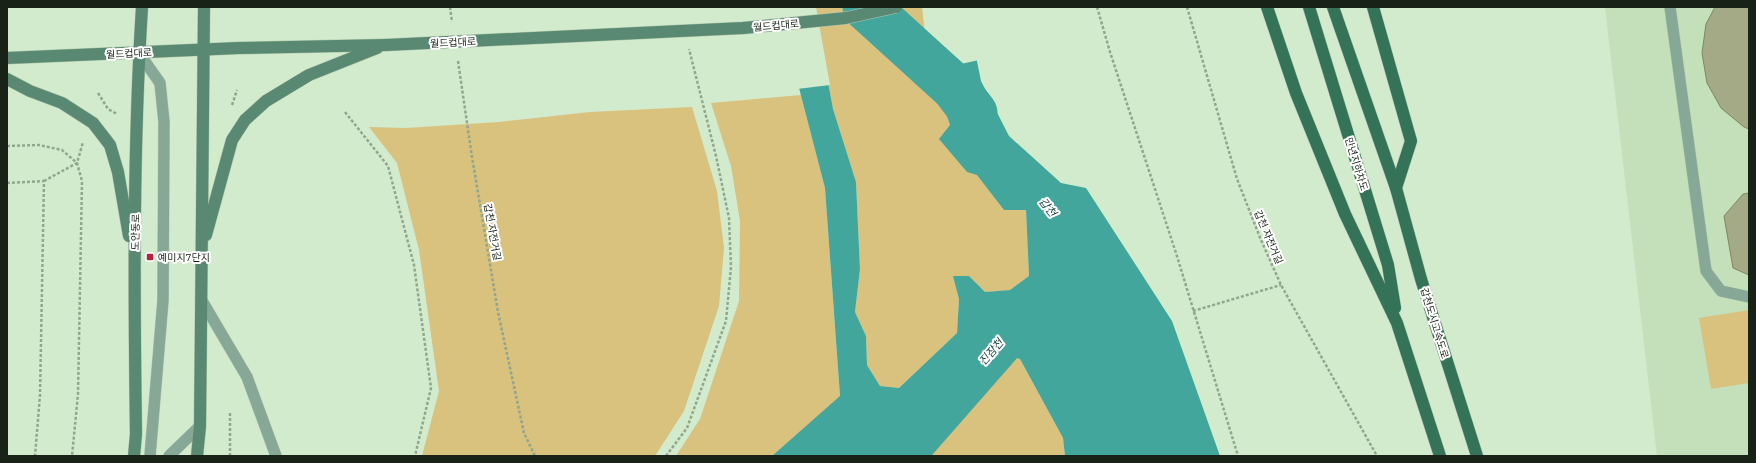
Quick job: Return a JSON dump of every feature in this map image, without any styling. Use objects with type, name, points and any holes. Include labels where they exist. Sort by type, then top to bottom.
[{"type":"main road","points":[[1267,7],[1296,93],[1340,199],[1397,323],[1440,456]]},
{"type":"main road","name":"만년지하차도","points":[[1309,7],[1388,265],[1397,323]]},
{"type":"main road","points":[[1333,7],[1396,188]]},
{"type":"main road","points":[[1373,7],[1410,141],[1396,188]]},
{"type":"main road","name":"갑천도시고속도로","points":[[1396,188],[1421,279],[1477,456]]},
{"type":"street","name":"도안동로","points":[[134,456],[136,434],[134,264],[139,53],[142,7]]},
{"type":"street","points":[[198,456],[200,426],[204,7]]},
{"type":"street","name":"월드컵대로","points":[[7,58],[203,50],[386,45],[743,28],[846,18],[896,7]]},
{"type":"street","points":[[201,251],[232,140],[245,120],[266,101],[309,75],[386,45]]},
{"type":"street","points":[[7,79],[30,91],[62,103],[93,123],[110,145],[118,172],[134,264]]},
{"type":"lane","points":[[1670,7],[1706,271],[1721,291],[1749,297]]},
{"type":"lane","points":[[139,53],[160,83],[164,122],[164,300],[150,456]]},
{"type":"lane","points":[[201,298],[247,377],[276,456]]},
{"type":"lane","points":[[169,456],[200,426]]},
{"type":"path","points":[[450,7],[452,23]]},
{"type":"path","points":[[1098,7],[1110,52],[1238,456]]},
{"type":"path","name":"갑천 자전거길","points":[[1187,7],[1237,179],[1261,240],[1281,285],[1377,456]]},
{"type":"path","points":[[666,456],[687,428],[726,321],[731,267],[729,218],[716,156],[687,43]]},
{"type":"path","name":"갑천 자전거길","points":[[457,54],[472,157],[498,312],[524,433],[535,456]]},
{"type":"path","points":[[231,108],[237,90]]},
{"type":"path","points":[[98,94],[108,109],[122,118]]},
{"type":"path","points":[[345,112],[388,166],[414,265],[431,388],[415,456]]},
{"type":"path","points":[[72,456],[78,394],[82,189],[82,181],[77,163],[85,136]]},
{"type":"path","points":[[7,146],[39,145],[62,150],[77,163]]},
{"type":"path","points":[[7,183],[44,182],[77,163]]},
{"type":"path","points":[[35,456],[40,395],[44,182]]},
{"type":"path","points":[[1193,312],[1281,285]]},
{"type":"path","points":[[230,413],[230,456]]},
{"type":"shaded area","points":[[814,7],[924,7],[943,105],[950,125],[977,174],[1004,210],[1026,210],[1029,276],[1010,290],[985,292],[969,276],[959,299],[957,333],[899,388],[880,386],[867,365],[866,336],[855,312],[860,269],[856,182],[833,109]]},
{"type":"shaded area","points":[[1605,7],[1749,7],[1749,456],[1657,456]]},
{"type":"shaded area","points":[[801,95],[825,188],[840,397],[772,456],[676,456],[700,419],[739,301],[740,221],[731,166],[711,103]]},
{"type":"shaded area","points":[[692,107],[717,191],[724,248],[719,306],[684,411],[655,456],[422,456],[439,391],[419,250],[397,163],[369,127],[406,128],[499,122],[590,112]]},
{"type":"shaded area","points":[[1749,310],[1749,383],[1711,389],[1699,318]]},
{"type":"shaded area","points":[[1002,355],[1020,359],[1063,438],[1065,456],[917,456],[912,414]]},
{"type":"water","points":[[778,7],[814,7],[833,109],[856,182],[860,269],[855,312],[866,336],[867,365],[880,386],[899,388],[957,333],[959,299],[953,276],[969,276],[985,292],[1010,290],[1029,276],[1026,210],[1004,210],[977,175],[967,172],[939,139],[950,125],[933,83],[924,7],[966,7],[981,81],[1009,136],[1061,183],[1086,188],[1172,321],[1220,456],[1065,456],[1063,438],[1020,359],[1002,355],[912,414],[917,456],[772,456],[840,396],[825,188]]},
{"type":"pier","points":[[776,7],[816,7],[830,85],[797,89]]},
{"type":"pier","points":[[922,7],[968,7],[979,60],[929,71]]},
{"type":"building","points":[[1715,7],[1749,7],[1749,129],[1744,127],[1721,108],[1707,83],[1702,53],[1706,24]]},
{"type":"building","points":[[1749,193],[1749,275],[1733,268],[1724,216],[1743,194]]},
{"type":"waterway","name":"갑천","points":[[866,7],[954,87],[974,113]]},
{"type":"waterway","name":"진잠천","points":[[900,456],[1013,327]]},
{"type":"place","name":"예미지7단지","points":[[150,257]]}]
